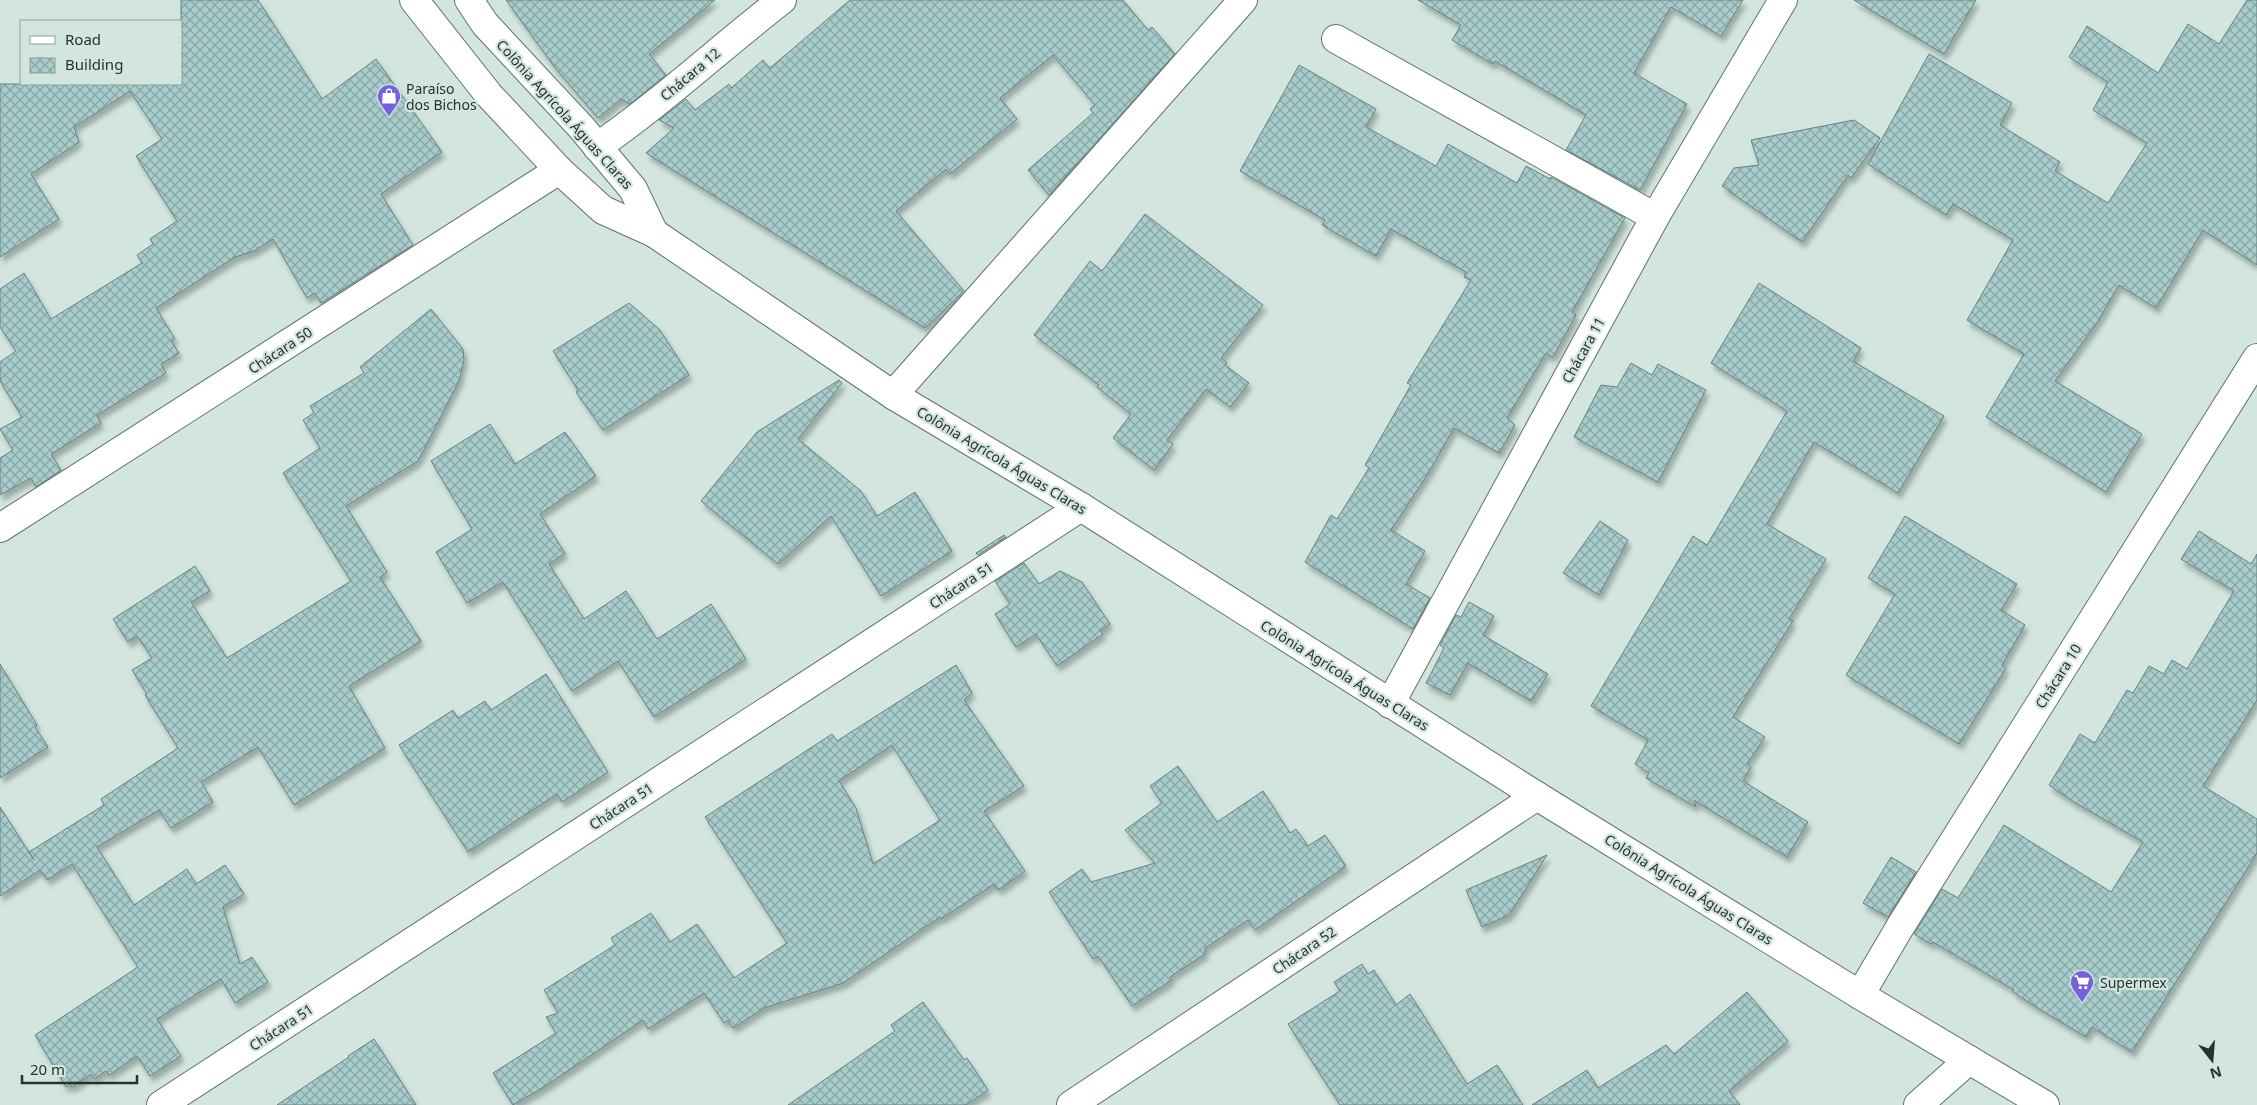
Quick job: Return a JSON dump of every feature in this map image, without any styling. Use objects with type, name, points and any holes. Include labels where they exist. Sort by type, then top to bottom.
[{"type":"street","name":"Colônia Agrícola Águas Claras","points":[[414,0],[489,95],[559,170],[603,210],[654,234],[893,395],[1081,507],[1537,796],[1860,995],[2045,1105]]},
{"type":"street","name":"Colônia Agrícola Águas Claras","points":[[469,0],[485,24],[633,189],[654,234]]},
{"type":"street","name":"Chácara 12","points":[[597,147],[635,120],[726,43],[782,0]]},
{"type":"street","points":[[893,395],[1243,0]]},
{"type":"street","name":"Chácara 11","points":[[1390,704],[1655,217],[1783,0]]},
{"type":"street","points":[[1336,39],[1655,217]]},
{"type":"street","name":"Chácara 50","points":[[0,528],[559,170]]},
{"type":"street","name":"Chácara 10","points":[[1860,995],[1900,927],[2257,358]]},
{"type":"street","name":"Chácara 51","points":[[161,1105],[1081,507]]},
{"type":"street","name":"Chácara 52","points":[[1071,1105],[1537,796]]},
{"type":"street","points":[[1918,1105],[1969,1060]]},
{"type":"building","points":[[181,0],[258,0],[322,99],[376,59],[442,152],[381,194],[413,245],[321,303],[315,293],[307,298],[273,239],[254,251],[235,257],[156,308],[175,339],[171,341],[179,353],[161,364],[166,373],[97,415],[101,423],[51,454],[61,470],[36,487],[31,478],[0,495],[0,458],[13,450],[0,429],[22,417],[0,381],[0,362],[16,351],[0,327],[0,289],[24,273],[51,319],[142,263],[137,255],[153,244],[150,239],[177,221],[136,156],[162,139],[130,91],[74,127],[79,142],[31,174],[59,219],[0,257],[0,84],[182,85]]},
{"type":"building","points":[[506,0],[715,0],[649,54],[666,75],[630,104],[621,99],[598,118],[556,69]]},
{"type":"building","points":[[850,0],[1123,0],[1148,30],[1152,27],[1175,54],[1049,195],[1028,170],[1093,113],[1090,109],[1095,105],[1053,55],[1000,98],[1017,119],[950,174],[946,169],[896,211],[964,291],[925,328],[646,153],[674,128],[659,120],[686,99],[695,110],[729,84],[731,88],[763,60],[770,68]]},
{"type":"building","points":[[1418,0],[1743,0],[1721,36],[1671,7],[1634,73],[1687,104],[1640,190],[1566,150],[1586,115],[1495,61],[1493,64],[1452,40],[1461,25]]},
{"type":"building","points":[[1854,0],[1976,0],[1944,54]]},
{"type":"building","points":[[2247,0],[2257,0],[2257,265],[2203,230],[2156,308],[2119,285],[2098,321],[2055,381],[2142,434],[2106,492],[1986,417],[2024,354],[1967,320],[2013,240],[1953,204],[1946,215],[1868,164],[1929,54],[2012,103],[2000,125],[2060,162],[2055,171],[2108,203],[2147,143],[2093,110],[2108,82],[2069,57],[2087,26],[2158,73],[2188,24],[2219,44]]},
{"type":"building","points":[[1299,65],[1376,109],[1366,127],[1436,166],[1448,144],[1517,183],[1526,166],[1550,179],[1551,177],[1625,218],[1572,312],[1576,315],[1553,357],[1546,353],[1507,418],[1515,425],[1499,453],[1454,428],[1427,475],[1391,530],[1425,551],[1406,584],[1430,598],[1413,629],[1305,562],[1331,515],[1337,519],[1369,468],[1365,465],[1411,385],[1407,383],[1471,280],[1464,277],[1466,272],[1391,229],[1376,256],[1322,225],[1325,220],[1240,171]]},
{"type":"building","points":[[1854,120],[1880,138],[1851,178],[1848,175],[1802,242],[1722,186],[1734,168],[1759,165],[1751,140]]},
{"type":"building","points":[[1145,214],[1263,305],[1221,358],[1227,363],[1225,365],[1249,383],[1230,407],[1206,389],[1167,440],[1173,444],[1154,470],[1113,438],[1131,414],[1097,387],[1099,385],[1034,335],[1090,261],[1102,271]]},
{"type":"building","points":[[1759,283],[1861,348],[1853,361],[1944,416],[1898,493],[1814,442],[1767,524],[1826,559],[1789,619],[1793,621],[1733,717],[1765,737],[1747,764],[1751,767],[1743,781],[1808,822],[1787,857],[1694,800],[1696,807],[1646,778],[1649,773],[1635,764],[1648,740],[1591,706],[1693,536],[1707,545],[1787,411],[1711,363]]},
{"type":"building","points":[[629,303],[660,330],[689,375],[603,430],[576,392],[578,390],[553,351]]},
{"type":"building","points":[[431,309],[463,349],[464,360],[459,381],[418,461],[346,506],[387,572],[380,577],[421,641],[349,686],[385,748],[294,805],[258,747],[201,782],[213,802],[171,828],[159,810],[97,847],[134,905],[187,869],[196,884],[225,865],[244,894],[223,907],[240,964],[252,957],[268,982],[235,1003],[221,979],[157,1019],[181,1056],[150,1076],[137,1056],[109,1075],[106,1071],[94,1079],[91,1074],[72,1087],[70,1084],[66,1087],[35,1035],[138,967],[72,864],[47,880],[40,870],[0,896],[0,807],[34,860],[29,852],[104,805],[101,799],[178,748],[145,695],[147,694],[132,670],[152,658],[137,636],[128,642],[113,619],[195,566],[210,591],[191,602],[227,658],[351,581],[283,473],[320,448],[303,420],[314,413],[310,406],[364,373],[360,367]]},
{"type":"building","points":[[1631,363],[1652,375],[1658,364],[1706,390],[1658,482],[1574,437],[1601,385],[1617,387]]},
{"type":"building","points":[[839,380],[842,383],[798,439],[861,491],[877,516],[915,492],[952,551],[881,596],[831,516],[778,564],[701,501],[757,432]]},
{"type":"building","points":[[490,424],[515,464],[565,432],[596,476],[540,514],[565,553],[549,564],[584,619],[626,591],[657,639],[711,604],[746,659],[654,717],[618,661],[572,691],[503,582],[467,603],[436,552],[472,529],[431,461]]},
{"type":"building","points":[[1905,516],[2017,584],[2001,610],[2025,625],[2002,665],[2006,668],[1959,744],[1846,675],[1895,594],[1868,578]]},
{"type":"building","points":[[1600,521],[1628,540],[1599,595],[1563,573]]},
{"type":"building","points":[[2199,531],[2251,564],[2257,554],[2257,700],[2203,786],[2257,819],[2257,853],[2132,1052],[2092,1027],[2086,1037],[2013,992],[2014,990],[1933,942],[1931,944],[1914,934],[1942,889],[1958,898],[2004,825],[2111,892],[2143,842],[2074,802],[2049,785],[2080,734],[2095,743],[2127,690],[2133,693],[2149,666],[2164,674],[2172,660],[2187,669],[2234,591],[2181,559]]},
{"type":"building","points":[[1004,535],[1006,537],[978,555],[976,553]]},
{"type":"building","points":[[1024,563],[1039,584],[1060,571],[1082,582],[1110,624],[1100,631],[1103,634],[1057,666],[1036,634],[1016,647],[995,614],[1010,604],[995,581]]},
{"type":"building","points":[[1469,602],[1494,616],[1483,635],[1548,674],[1531,701],[1468,663],[1450,695],[1426,683],[1444,648],[1440,645],[1456,615],[1461,617]]},
{"type":"building","points":[[0,664],[48,747],[0,778]]},
{"type":"building","points":[[956,665],[972,693],[964,700],[1024,786],[984,811],[1025,871],[998,890],[994,884],[941,919],[940,917],[843,983],[764,1008],[733,1028],[728,1020],[724,1023],[704,993],[648,1029],[643,1020],[544,1087],[513,1105],[493,1073],[556,1033],[546,1017],[558,1013],[544,990],[615,945],[611,938],[651,913],[670,942],[697,924],[734,978],[787,943],[705,817],[832,734],[837,741]],"holes":[[[892,745],[940,820],[873,864],[856,808],[839,781]]]},
{"type":"building","points":[[546,674],[608,772],[562,802],[557,794],[468,852],[399,745],[453,710],[458,718],[485,701],[491,710]]},
{"type":"building","points":[[1178,766],[1217,822],[1263,791],[1290,833],[1296,829],[1308,846],[1325,835],[1346,866],[1255,930],[1248,920],[1205,948],[1205,954],[1170,977],[1172,980],[1132,1006],[1098,956],[1093,959],[1049,892],[1082,869],[1091,882],[1155,863],[1125,830],[1162,803],[1150,786]]},
{"type":"building","points":[[1547,855],[1509,915],[1482,927],[1466,890]]},
{"type":"building","points":[[1891,857],[1916,872],[1888,917],[1863,903]]},
{"type":"building","points":[[1362,964],[1368,974],[1374,970],[1396,1005],[1410,994],[1467,1084],[1497,1065],[1523,1105],[1340,1105],[1288,1024],[1340,991],[1334,982]]},
{"type":"building","points":[[1747,992],[1788,1041],[1729,1091],[1740,1105],[1532,1105],[1587,1070],[1598,1088],[1666,1045],[1674,1054]]},
{"type":"building","points":[[923,1002],[964,1060],[967,1058],[988,1090],[966,1105],[788,1105],[895,1031],[891,1025]]},
{"type":"building","points":[[374,1039],[416,1105],[277,1105],[349,1057]]},
{"type":"place","name":"Paraíso dos Bichos","points":[[389,117]]},
{"type":"place","name":"Supermex","points":[[2082,1003]]}]
